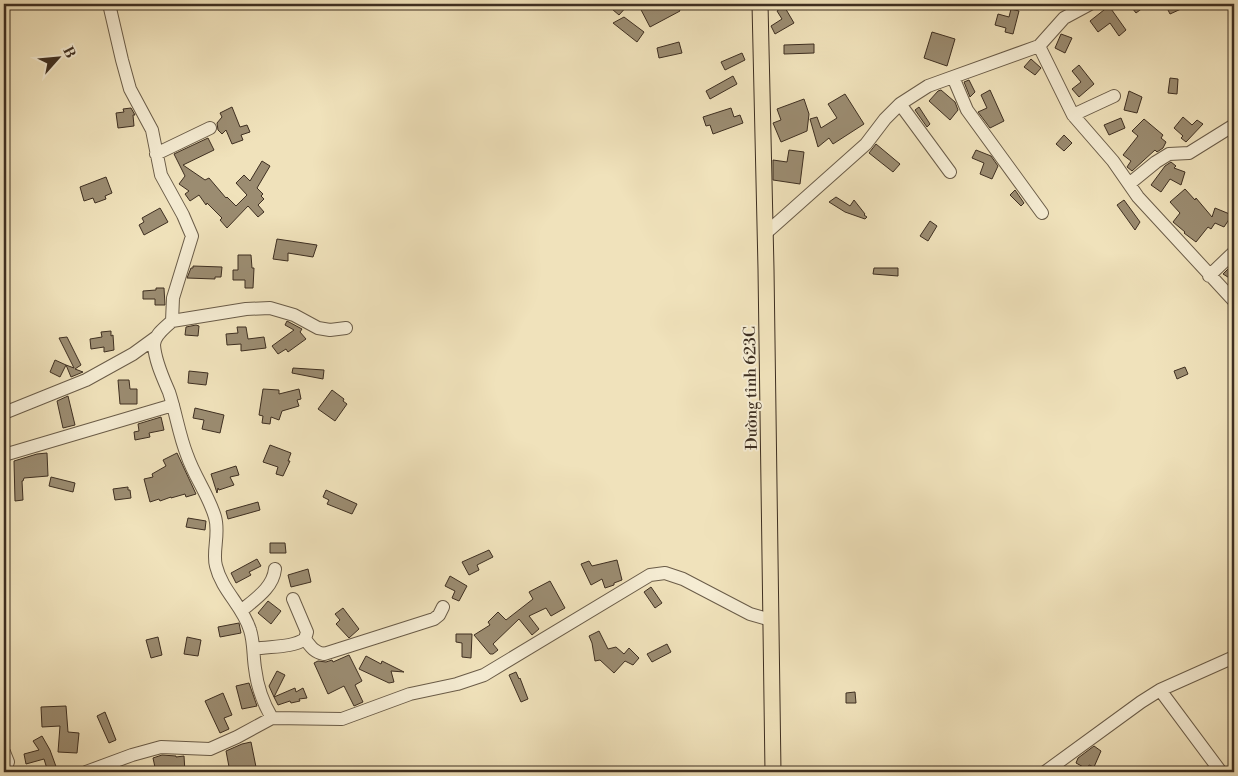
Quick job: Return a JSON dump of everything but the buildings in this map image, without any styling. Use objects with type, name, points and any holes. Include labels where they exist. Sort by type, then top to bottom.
[{"type":"main road","name":"Đường tỉnh 623C","points":[[760,4],[766,233],[773,772]]},
{"type":"street","points":[[109,4],[130,89],[152,130],[161,174],[192,236],[173,298],[172,322]]},
{"type":"street","points":[[766,233],[866,144],[885,118],[900,104],[928,86],[1038,46],[1064,18],[1090,4]]},
{"type":"street","points":[[1038,46],[1074,115],[1113,161],[1138,197],[1234,301]]},
{"type":"street","points":[[953,77],[967,110],[1042,213]]},
{"type":"street","points":[[1074,115],[1114,96]]},
{"type":"street","points":[[900,104],[950,172]]},
{"type":"street","points":[[156,154],[210,128]]},
{"type":"street","points":[[1129,184],[1169,154],[1189,153],[1232,130]]},
{"type":"street","points":[[1209,276],[1234,252]]},
{"type":"street","points":[[4,413],[86,380],[133,354],[156,338],[172,322],[246,309],[270,308],[294,315],[318,328],[330,330],[346,328]]},
{"type":"street","points":[[156,338],[154,345],[158,363],[173,405],[187,454],[215,517],[218,536],[215,564],[219,577],[250,629],[255,668],[264,706],[272,718]]},
{"type":"street","points":[[4,455],[173,405]]},
{"type":"street","points":[[241,611],[271,584],[276,569]]},
{"type":"street","points":[[86,772],[132,754],[161,747],[210,749],[272,718],[342,719],[410,694],[457,684],[484,675],[650,576],[665,573],[682,579],[750,614],[771,620]]},
{"type":"street","points":[[254,649],[297,645],[305,639],[307,632],[293,599]]},
{"type":"street","points":[[305,639],[311,648],[324,654],[434,619],[439,615],[443,607]]},
{"type":"street","points":[[1045,772],[1160,690],[1234,657]]},
{"type":"street","points":[[1160,690],[1221,772]]},
{"type":"street","points":[[4,752],[8,762],[4,772]]}]
